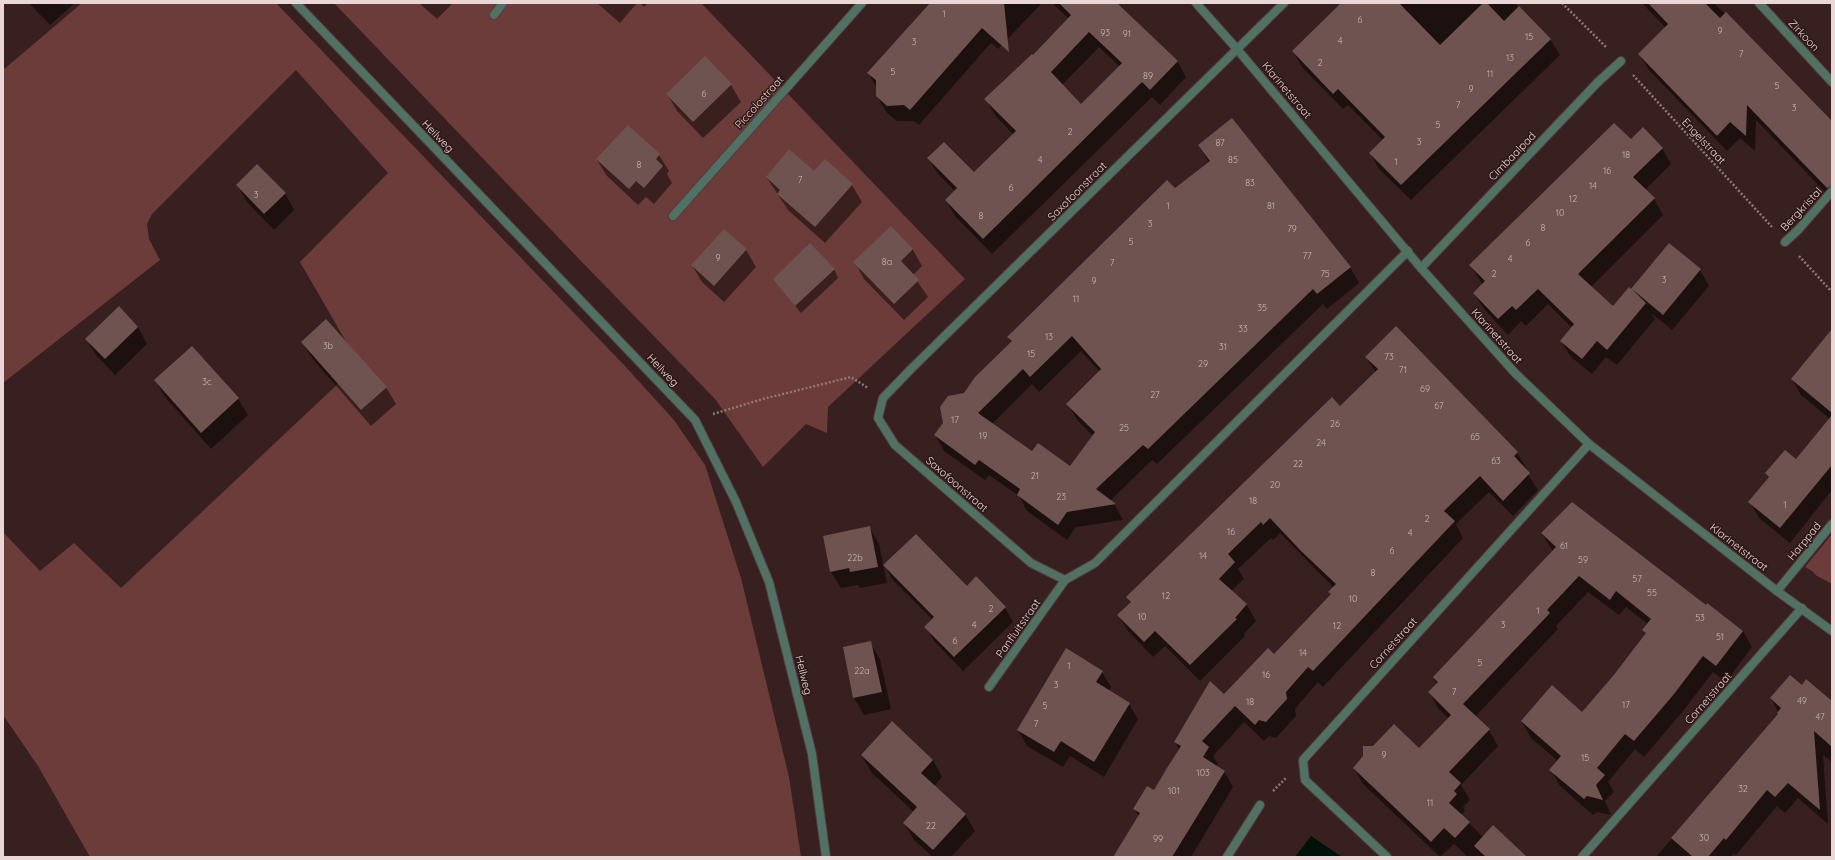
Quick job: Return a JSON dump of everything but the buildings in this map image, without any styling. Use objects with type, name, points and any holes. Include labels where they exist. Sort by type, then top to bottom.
[{"type":"street","name":"Heilweg","points":[[296,3],[695,420],[736,502],[769,582],[812,754],[826,857]]},
{"type":"street","points":[[494,15],[503,3]]},
{"type":"street","name":"Piccolostraat","points":[[672,216],[862,3]]},
{"type":"street","name":"Klarinetstraat","points":[[1196,3],[1237,49],[1421,268],[1515,373],[1589,444],[1777,591],[1832,631]]},
{"type":"street","name":"Saxofoonstraat","points":[[1065,580],[1031,563],[895,446],[878,418],[883,398],[1284,3]]},
{"type":"street","name":"Zirkoon","points":[[1759,3],[1832,82]]},
{"type":"street","name":"Cimbaalpad","points":[[1421,268],[1598,82],[1621,61]]},
{"type":"street","name":"Bergkristal","points":[[1785,242],[1799,229],[1832,191]]},
{"type":"street","points":[[1065,580],[1095,563],[1408,251]]},
{"type":"street","name":"Cornetstraat","points":[[1303,760],[1589,444]]},
{"type":"street","name":"Harppad","points":[[1777,591],[1832,524]]},
{"type":"street","name":"Panfluitstraat","points":[[989,687],[1065,580]]},
{"type":"street","name":"Cornetstraat","points":[[1582,857],[1802,608]]},
{"type":"street","points":[[1303,760],[1305,780],[1387,857]]},
{"type":"street","points":[[1227,857],[1260,805]]},
{"type":"path","name":"Engelstraat","points":[[1562,3],[1621,61],[1832,292]]},
{"type":"path","points":[[695,420],[763,399],[851,377],[883,398]]},
{"type":"path","points":[[1260,805],[1303,760]]},
{"type":"shaded area","points":[[82,3],[276,3],[625,366],[674,420],[705,465],[741,578],[789,777],[801,857],[90,857],[38,766],[3,715],[3,532],[40,571],[74,543],[121,588],[359,364],[300,262],[388,173],[296,70],[152,214],[147,224],[149,239],[160,260],[3,383],[3,70]]},
{"type":"shaded area","points":[[334,3],[701,3],[965,279],[828,407],[827,433],[806,424],[763,467],[715,399]]},
{"type":"shaded area","points":[[1832,534],[1832,584],[1817,576],[1805,567]]},
{"type":"shaded area","points":[[1311,836],[1342,857],[1295,857]]}]
